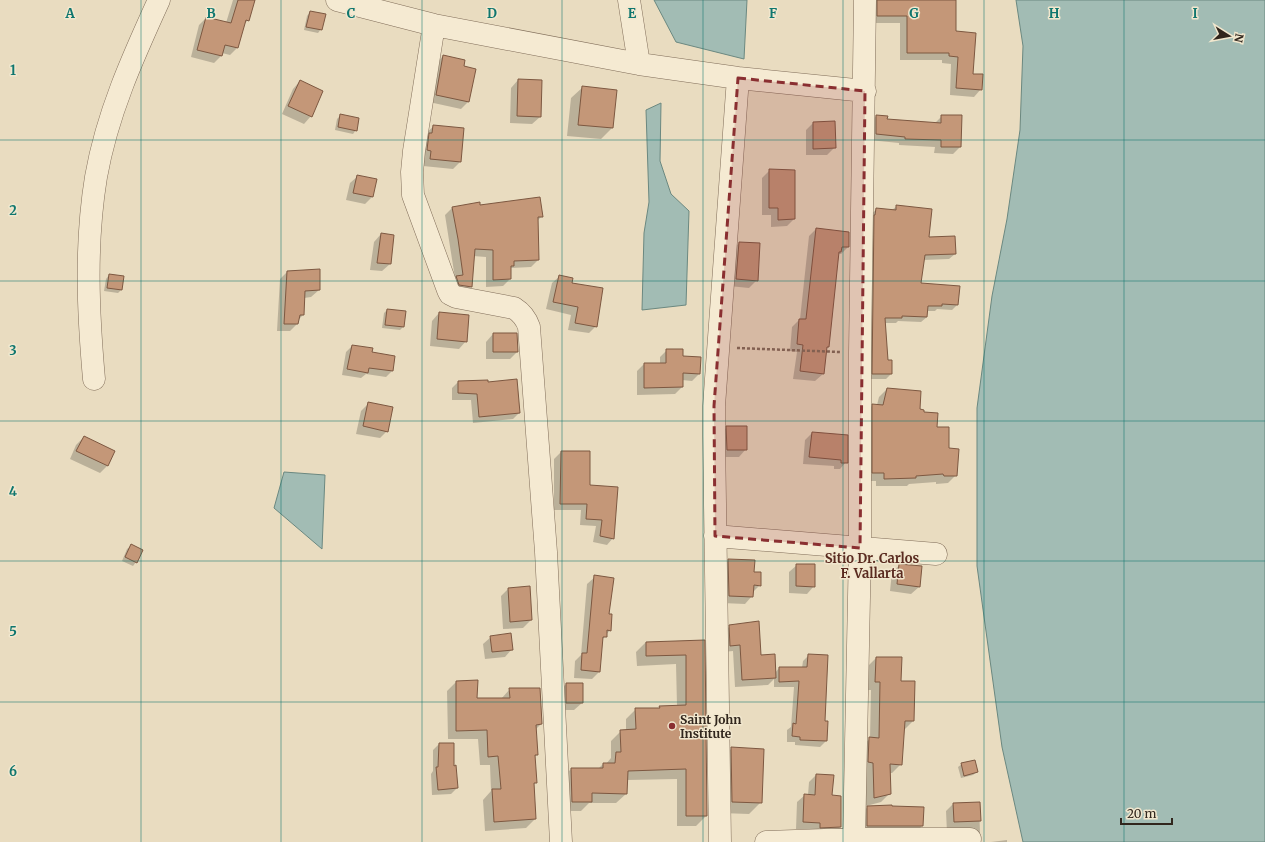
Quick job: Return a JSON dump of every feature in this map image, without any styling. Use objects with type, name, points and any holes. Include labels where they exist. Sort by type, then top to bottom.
[{"type":"street","points":[[94,380],[89,326],[88,281],[91,224],[96,177],[105,136],[117,99],[132,59],[159,0]]},
{"type":"street","points":[[337,0],[434,25],[639,64],[738,78],[865,91]]},
{"type":"street","points":[[629,0],[639,64]]},
{"type":"street","points":[[854,840],[860,548],[860,352],[865,91],[865,0]]},
{"type":"street","points":[[434,25],[414,151],[412,172],[413,195],[450,294],[456,297],[514,308],[526,318],[529,327],[546,552],[561,842]]},
{"type":"street","points":[[720,842],[714,436],[738,78]]},
{"type":"street","points":[[715,536],[936,554]]},
{"type":"street","points":[[766,842],[970,839]]},
{"type":"path","points":[[719,348],[860,352]]},
{"type":"highlighted area","points":[[738,78],[865,91],[860,548],[715,536],[714,406]]},
{"type":"water","points":[[654,0],[747,0],[744,59],[676,42]]},
{"type":"water","points":[[1016,0],[1265,0],[1265,842],[1023,842],[1002,747],[977,566],[977,408],[992,296],[1007,219],[1020,130],[1023,46]]},
{"type":"water","points":[[661,103],[660,161],[671,194],[689,211],[686,305],[642,310],[644,233],[649,202],[646,110]]},
{"type":"water","points":[[284,472],[325,475],[322,549],[274,508]]},
{"type":"building","points":[[238,0],[255,0],[249,21],[246,20],[238,48],[225,45],[222,56],[197,50],[206,17],[231,23]]},
{"type":"building","points":[[877,0],[956,0],[956,31],[976,33],[973,74],[983,74],[982,90],[956,88],[958,57],[949,56],[949,53],[907,53],[907,16],[877,16]]},
{"type":"building","points":[[310,11],[326,14],[322,30],[306,27]]},
{"type":"building","points":[[443,55],[465,60],[464,66],[476,69],[469,102],[436,95]]},
{"type":"building","points":[[518,79],[542,80],[541,117],[517,116]]},
{"type":"building","points":[[300,80],[323,91],[312,117],[288,106]]},
{"type":"building","points":[[582,86],[617,90],[613,128],[578,125]]},
{"type":"building","points":[[340,114],[359,118],[357,131],[338,127]]},
{"type":"building","points":[[876,115],[888,116],[887,119],[941,123],[941,115],[962,115],[961,147],[941,147],[941,140],[905,139],[905,137],[876,134]]},
{"type":"building","points":[[835,121],[836,148],[813,149],[813,122]]},
{"type":"building","points":[[433,125],[464,128],[461,162],[430,159],[431,151],[427,150],[429,133],[432,133]]},
{"type":"building","points":[[769,169],[795,170],[795,219],[778,220],[778,208],[769,208]]},
{"type":"building","points":[[357,175],[377,179],[373,197],[353,193]]},
{"type":"building","points":[[540,197],[543,217],[538,217],[539,260],[514,261],[514,266],[511,266],[511,279],[493,280],[493,250],[475,249],[472,287],[459,285],[456,276],[463,275],[452,207],[480,202],[480,205]]},
{"type":"building","points":[[896,205],[932,209],[929,237],[955,236],[956,254],[925,255],[921,283],[960,286],[958,305],[942,304],[942,306],[928,306],[927,317],[902,316],[902,318],[885,318],[888,360],[892,360],[892,374],[872,374],[874,215],[876,208],[896,210]]},
{"type":"building","points":[[816,228],[849,232],[849,247],[842,247],[841,252],[839,252],[829,347],[827,347],[824,374],[800,371],[803,345],[797,344],[799,319],[806,319]]},
{"type":"building","points":[[381,233],[394,235],[391,264],[377,263]]},
{"type":"building","points":[[739,242],[760,243],[758,281],[736,279]]},
{"type":"building","points":[[320,269],[320,290],[305,291],[304,315],[300,315],[298,324],[284,324],[287,271]]},
{"type":"building","points":[[109,274],[124,276],[122,290],[107,288]]},
{"type":"building","points":[[559,275],[573,278],[572,283],[603,288],[597,327],[575,323],[578,307],[553,302]]},
{"type":"building","points":[[387,309],[406,311],[404,327],[385,325]]},
{"type":"building","points":[[439,312],[469,315],[467,342],[437,339]]},
{"type":"building","points":[[493,333],[517,333],[518,352],[493,352]]},
{"type":"building","points":[[352,345],[373,348],[372,352],[395,356],[393,371],[369,368],[368,373],[347,369]]},
{"type":"building","points":[[666,349],[683,349],[683,356],[701,357],[700,374],[683,373],[683,387],[644,388],[644,363],[666,363]]},
{"type":"building","points":[[517,379],[520,413],[479,417],[477,394],[458,393],[458,381],[488,380],[488,382]]},
{"type":"building","points":[[887,388],[921,391],[920,409],[924,410],[924,412],[938,413],[937,427],[949,427],[949,448],[959,449],[957,476],[944,476],[943,474],[916,476],[916,478],[884,479],[884,473],[872,473],[872,404],[883,405]]},
{"type":"building","points":[[368,402],[393,407],[388,432],[363,426]]},
{"type":"building","points":[[726,426],[747,426],[747,450],[727,450]]},
{"type":"building","points":[[812,432],[848,435],[848,463],[841,463],[841,460],[809,457]]},
{"type":"building","points":[[84,436],[115,451],[108,466],[76,451]]},
{"type":"building","points":[[561,451],[590,451],[590,485],[618,487],[614,539],[600,536],[602,520],[586,519],[587,504],[560,504]]},
{"type":"building","points":[[131,544],[143,550],[137,563],[125,557]]},
{"type":"building","points":[[728,559],[755,560],[754,572],[761,572],[761,586],[754,585],[753,597],[729,596]]},
{"type":"building","points":[[796,564],[815,564],[815,587],[796,586]]},
{"type":"building","points":[[899,564],[922,566],[920,587],[897,584]]},
{"type":"building","points":[[594,575],[614,578],[609,614],[612,614],[611,631],[607,630],[607,637],[603,637],[600,672],[581,670],[582,653],[587,653]]},
{"type":"building","points":[[530,586],[532,620],[510,622],[508,588]]},
{"type":"building","points":[[759,621],[761,655],[775,654],[776,678],[742,680],[740,645],[730,646],[729,625]]},
{"type":"building","points":[[511,633],[513,650],[492,652],[490,636]]},
{"type":"building","points":[[705,640],[707,816],[686,816],[686,769],[628,771],[627,794],[592,793],[592,802],[572,802],[571,768],[603,768],[603,763],[615,763],[616,752],[621,752],[620,730],[636,729],[635,708],[660,708],[659,706],[686,705],[686,655],[646,656],[646,642]]},
{"type":"building","points":[[808,654],[828,655],[825,721],[828,721],[827,741],[800,740],[800,737],[792,736],[793,723],[796,724],[799,681],[779,682],[779,667],[807,667]]},
{"type":"building","points":[[876,657],[902,657],[901,681],[915,681],[914,721],[905,721],[902,765],[890,764],[891,794],[874,798],[873,763],[868,762],[869,737],[879,738],[880,682],[875,682]]},
{"type":"building","points":[[478,680],[477,698],[510,698],[509,688],[540,688],[542,724],[536,725],[538,755],[535,755],[537,783],[534,783],[536,819],[494,822],[492,789],[501,789],[498,756],[488,757],[487,730],[456,731],[456,681]]},
{"type":"building","points":[[566,683],[583,683],[583,703],[566,703]]},
{"type":"building","points":[[439,743],[454,743],[454,766],[456,765],[458,788],[438,790],[436,767],[438,767]]},
{"type":"building","points":[[731,747],[764,749],[762,803],[732,802]]},
{"type":"building","points":[[975,760],[978,772],[964,776],[961,763]]},
{"type":"building","points":[[816,774],[834,775],[832,795],[841,796],[841,827],[820,828],[820,823],[803,822],[804,794],[815,795]]},
{"type":"building","points":[[980,802],[981,821],[954,822],[953,803]]},
{"type":"building","points":[[892,805],[924,807],[923,826],[867,826],[867,806]]},
{"type":"place","name":"Saint John Institute","points":[[672,726]]},
{"type":"district","name":"Sitio Dr. Carlos F. Vallarta","points":[[872,566]]}]
